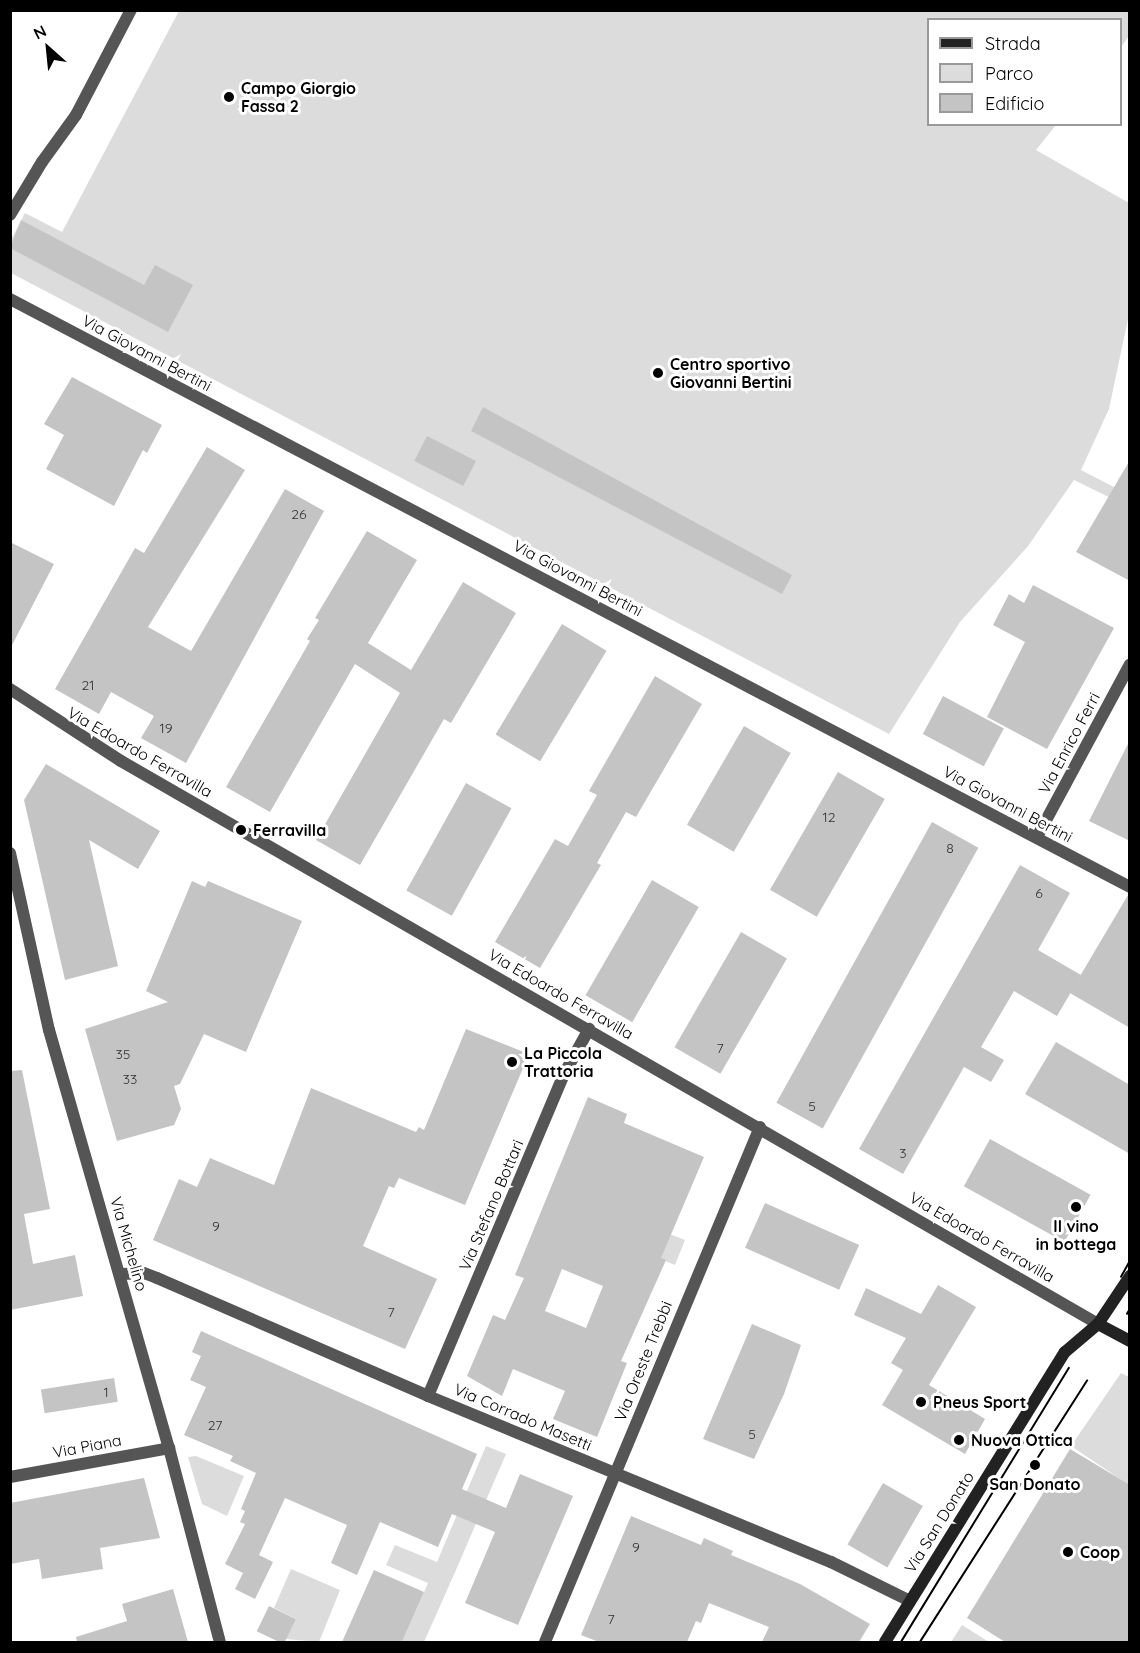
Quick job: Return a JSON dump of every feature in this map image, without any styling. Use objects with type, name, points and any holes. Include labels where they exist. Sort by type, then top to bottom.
[{"type":"main road","name":"Via San Donato","points":[[885,1642],[1065,1352],[1098,1324],[1130,1276]]},
{"type":"main road","points":[[1098,1324],[1130,1341]]},
{"type":"street","points":[[10,215],[42,162],[76,115],[131,10]]},
{"type":"street","name":"Via Giovanni Bertini","points":[[10,299],[1130,887]]},
{"type":"street","name":"Via Enrico Ferri","points":[[1037,837],[1130,664]]},
{"type":"street","name":"Via Edoardo Ferravilla","points":[[10,688],[121,761],[760,1127],[1098,1324]]},
{"type":"street","name":"Via Michelino","points":[[10,854],[49,1030],[121,1274],[220,1642]]},
{"type":"street","name":"Via Stefano Bottari","points":[[428,1396],[563,1076],[589,1029]]},
{"type":"street","name":"Via Oreste Trebbi","points":[[545,1642],[760,1127]]},
{"type":"street","name":"Via Corrado Masetti","points":[[121,1274],[144,1273],[157,1278],[428,1396],[831,1562],[910,1601]]},
{"type":"street","name":"Via Piana","points":[[10,1477],[169,1448]]},
{"type":"green space","name":"Centro sportivo Giovanni Bertini","points":[[179,11],[1129,11],[1129,36],[1122,46],[1122,18],[927,18],[927,126],[1055,126],[1036,150],[1129,203],[1129,314],[1109,409],[1081,470],[1129,495],[1129,507],[1074,480],[1028,546],[960,622],[889,734],[11,273],[11,240],[25,213],[62,232]]},
{"type":"green space","points":[[605,1209],[685,1240],[675,1265],[617,1241]]},
{"type":"green space","points":[[1121,1373],[1129,1377],[1129,1485],[1071,1446]]},
{"type":"green space","points":[[486,1446],[506,1454],[424,1642],[402,1642],[428,1583],[386,1565],[395,1545],[437,1562]]},
{"type":"green space","points":[[196,1456],[244,1476],[227,1516],[202,1504],[188,1457]]},
{"type":"green space","points":[[291,1569],[340,1590],[319,1642],[286,1639],[296,1619],[274,1608]]},
{"type":"green space","points":[[962,1625],[989,1642],[951,1642]]},
{"type":"building","points":[[21,220],[144,285],[155,265],[193,285],[168,332],[10,248]]},
{"type":"building","points":[[72,377],[162,425],[147,453],[143,450],[114,506],[46,469],[64,435],[44,424]]},
{"type":"building","points":[[483,407],[792,575],[782,594],[471,431]]},
{"type":"building","points":[[427,436],[476,461],[463,486],[414,461]]},
{"type":"building","points":[[207,447],[245,470],[148,627],[191,651],[285,489],[324,511],[186,763],[141,738],[154,716],[111,692],[99,714],[55,689],[135,548],[144,553]]},
{"type":"building","points":[[1130,460],[1130,581],[1076,552]]},
{"type":"building","points":[[367,531],[417,560],[368,643],[411,670],[463,582],[516,613],[451,723],[444,719],[360,865],[316,840],[400,693],[355,664],[270,812],[226,787],[310,641],[307,639],[319,620],[315,618]]},
{"type":"building","points":[[10,542],[54,564],[10,649]]},
{"type":"building","points":[[1033,585],[1114,628],[1047,749],[987,717],[1025,642],[993,625],[1009,594],[1024,603]]},
{"type":"building","points":[[562,624],[607,651],[540,761],[496,735]]},
{"type":"building","points":[[655,676],[702,704],[636,817],[626,812],[597,863],[601,865],[540,968],[495,942],[555,839],[568,846],[597,795],[589,791]]},
{"type":"building","points":[[943,696],[1004,728],[984,766],[923,734]]},
{"type":"building","points":[[744,726],[791,753],[734,852],[687,825]]},
{"type":"building","points":[[1130,740],[1130,841],[1089,821]]},
{"type":"building","points":[[46,764],[160,831],[138,869],[89,840],[118,966],[65,980],[24,800]]},
{"type":"building","points":[[838,772],[885,799],[817,917],[770,890]]},
{"type":"building","points":[[466,783],[511,808],[452,916],[406,891]]},
{"type":"building","points":[[932,822],[978,848],[823,1128],[776,1103]]},
{"type":"building","points":[[1020,865],[1070,893],[1038,950],[1081,975],[1057,1016],[1014,991],[981,1047],[1004,1060],[991,1082],[964,1067],[903,1174],[859,1149]]},
{"type":"building","points":[[652,880],[699,907],[632,1022],[586,995]]},
{"type":"building","points":[[192,881],[205,887],[208,881],[302,921],[246,1052],[204,1034],[180,1084],[174,1086],[181,1109],[174,1125],[117,1141],[85,1029],[168,1002],[146,991]]},
{"type":"building","points":[[1130,895],[1130,1028],[1070,993]]},
{"type":"building","points":[[741,932],[787,958],[720,1074],[674,1047]]},
{"type":"building","points":[[466,1029],[529,1054],[465,1205],[399,1178],[394,1188],[389,1186],[363,1246],[437,1279],[405,1349],[153,1240],[179,1179],[197,1187],[210,1158],[274,1185],[311,1088],[416,1132],[419,1127],[424,1130]]},
{"type":"building","points":[[1056,1042],[1130,1085],[1130,1154],[1025,1094]]},
{"type":"building","points":[[22,1070],[50,1209],[24,1214],[33,1264],[75,1255],[83,1296],[10,1310],[10,1071]]},
{"type":"building","points":[[588,1097],[627,1114],[624,1123],[704,1157],[661,1258],[666,1260],[621,1361],[627,1363],[597,1437],[553,1419],[565,1391],[513,1369],[502,1396],[467,1376],[493,1315],[505,1320],[524,1278],[515,1275]],"holes":[[[562,1269],[603,1286],[586,1328],[545,1311]]]},
{"type":"building","points":[[990,1139],[1091,1195],[1064,1242],[964,1186]]},
{"type":"building","points":[[765,1203],[859,1245],[839,1290],[745,1248]]},
{"type":"building","points":[[938,1285],[976,1307],[929,1385],[985,1419],[965,1454],[882,1405],[903,1370],[891,1363],[906,1338],[854,1315],[866,1288],[921,1314]]},
{"type":"building","points":[[752,1324],[801,1345],[784,1394],[754,1459],[703,1439]]},
{"type":"building","points":[[201,1331],[477,1454],[462,1489],[506,1508],[520,1474],[573,1496],[518,1625],[465,1603],[495,1532],[452,1514],[438,1547],[380,1522],[357,1575],[331,1563],[347,1525],[285,1498],[259,1555],[273,1562],[255,1599],[235,1589],[243,1573],[225,1564],[245,1524],[240,1522],[245,1511],[241,1509],[256,1473],[230,1461],[233,1456],[184,1435],[206,1387],[190,1380],[201,1356],[192,1352]]},
{"type":"building","points":[[114,1378],[118,1402],[45,1413],[41,1390]]},
{"type":"building","name":"Coop","points":[[1070,1449],[1130,1485],[1130,1642],[1005,1642],[967,1618]]},
{"type":"building","points":[[144,1478],[160,1538],[100,1548],[103,1569],[42,1579],[39,1559],[10,1564],[10,1503]]},
{"type":"building","points":[[883,1483],[923,1506],[887,1567],[848,1544]]},
{"type":"building","points":[[631,1516],[701,1545],[704,1538],[733,1551],[731,1555],[800,1584],[870,1624],[859,1642],[762,1642],[769,1627],[709,1603],[701,1623],[696,1621],[687,1642],[599,1642],[581,1635]]},
{"type":"building","points":[[374,1570],[424,1592],[402,1642],[342,1642]]},
{"type":"building","points":[[173,1589],[188,1642],[77,1642],[76,1637],[127,1621],[122,1604]]},
{"type":"building","points":[[269,1606],[296,1619],[285,1642],[279,1642],[257,1631]]},
{"type":"tram line","points":[[1121,1277],[1130,1261]]},
{"type":"tram line","points":[[1127,1314],[1130,1309]]},
{"type":"tram line","points":[[901,1642],[1069,1368]]},
{"type":"tram line","points":[[920,1642],[1087,1381]]},
{"type":"place","name":"Campo Giorgio Fassa 2","points":[[229,97]]},
{"type":"place","name":"Centro sportivo Giovanni Bertini","points":[[658,373]]},
{"type":"place","name":"Ferravilla","points":[[241,830]]},
{"type":"place","name":"La Piccola Trattoria","points":[[512,1062]]},
{"type":"place","name":"Il vino in bottega","points":[[1076,1207]]},
{"type":"place","name":"Pneus Sport","points":[[921,1402]]},
{"type":"place","name":"Nuova Ottica","points":[[959,1440]]},
{"type":"place","name":"San Donato","points":[[1035,1465]]},
{"type":"place","name":"Coop","points":[[1068,1552]]}]
